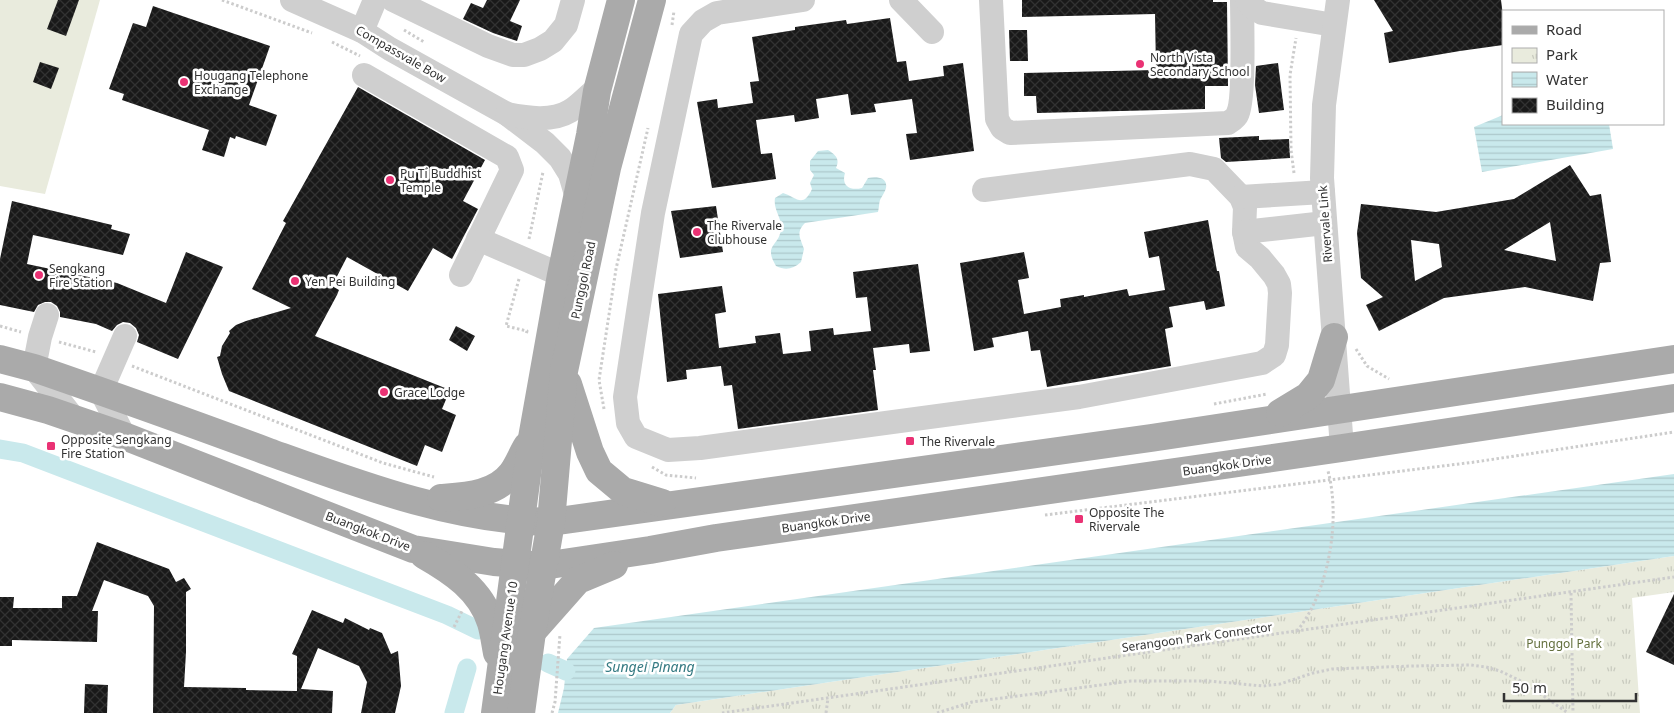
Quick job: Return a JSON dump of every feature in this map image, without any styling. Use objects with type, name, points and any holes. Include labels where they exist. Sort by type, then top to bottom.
[{"type":"main road","name":"Punggol Road","points":[[516,564],[532,438],[561,275],[598,88],[620,0]]},
{"type":"main road","name":"Punggol Road","points":[[543,566],[551,522],[564,371],[607,168],[663,4]]},
{"type":"main road","points":[[1267,419],[1296,404],[1311,393],[1345,340]]},
{"type":"main road","points":[[0,359],[34,368],[101,391],[305,465],[399,496],[502,519],[551,522],[1151,438],[1674,359]]},
{"type":"main road","points":[[564,371],[590,452],[599,471],[623,491],[670,506]]},
{"type":"main road","name":"Buangkok Drive","points":[[0,397],[74,418],[124,436],[413,549],[516,564],[543,566],[716,538],[1334,459],[1674,398]]},
{"type":"main road","points":[[399,496],[438,498],[474,495],[496,486],[512,474],[532,438]]},
{"type":"main road","points":[[413,549],[449,570],[478,596],[491,622],[500,670]]},
{"type":"main road","points":[[532,632],[578,580],[650,550]]},
{"type":"main road","name":"Hougang Avenue 10","points":[[495,713],[516,564]]},
{"type":"main road","name":"Hougang Avenue 10","points":[[520,713],[543,566]]},
{"type":"street","name":"Compassvale Bow","points":[[292,0],[340,9],[362,31],[390,49],[507,114],[545,143],[560,158],[570,174],[577,198]]},
{"type":"street","points":[[362,31],[375,0]]},
{"type":"street","points":[[393,0],[488,46],[513,54],[524,54],[540,49],[561,32],[566,25],[573,0]]},
{"type":"street","points":[[803,0],[718,13],[703,20],[691,34],[653,213],[625,397],[628,423],[636,437],[668,450],[700,448],[1079,397],[1262,362],[1274,355],[1277,345],[1279,284],[1260,258],[1247,247],[1244,232],[1245,207],[1241,197],[1214,169],[1190,164],[984,190]]},
{"type":"street","points":[[901,0],[932,32]]},
{"type":"street","points":[[992,0],[997,119],[1002,128],[1010,133],[1228,122],[1237,116],[1240,105],[1243,45],[1242,0]]},
{"type":"street","points":[[1247,0],[1252,7],[1262,13],[1334,25]]},
{"type":"street","name":"Rivervale Link","points":[[1334,459],[1345,340],[1325,223],[1323,192],[1324,105],[1338,0]]},
{"type":"street","points":[[390,49],[369,78],[506,157],[512,170],[461,275]]},
{"type":"street","name":"Compassvale Bow","points":[[507,114],[528,118],[557,116],[570,111],[598,88]]},
{"type":"street","points":[[1241,197],[1323,192]]},
{"type":"street","points":[[1244,232],[1325,223]]},
{"type":"street","points":[[478,239],[561,275]]},
{"type":"street","points":[[47,315],[40,337],[34,368],[74,418]]},
{"type":"street","points":[[124,436],[101,391],[125,336]]},
{"type":"path","points":[[663,4],[672,26]]},
{"type":"path","points":[[1296,193],[1291,150],[1290,75],[1299,19]]},
{"type":"path","points":[[605,418],[599,380],[600,370],[616,269],[649,127]]},
{"type":"path","points":[[526,340],[527,332],[506,326],[544,173],[539,166]]},
{"type":"path","points":[[0,326],[97,352],[383,463],[436,477]]},
{"type":"path","points":[[1345,340],[1367,366],[1390,380]]},
{"type":"path","points":[[1206,405],[1275,393]]},
{"type":"path","points":[[1042,516],[1475,462],[1674,432]]},
{"type":"path","points":[[1296,632],[1309,614],[1315,601],[1328,562],[1332,535],[1333,491],[1330,480],[1334,459]]},
{"type":"path","points":[[644,463],[666,475],[702,478]]},
{"type":"path","name":"Serangoon Park Connector","points":[[722,713],[1674,577]]},
{"type":"path","points":[[1571,593],[1573,713]]},
{"type":"path","points":[[454,627],[459,617]]},
{"type":"path","points":[[552,713],[555,702],[558,662]]},
{"type":"path","points":[[937,713],[972,702],[1136,681],[1216,681],[1263,686],[1280,684],[1332,669],[1458,665],[1486,667],[1514,677],[1536,689],[1568,713]]},
{"type":"path","points":[[826,713],[828,698]]},
{"type":"green space","points":[[0,0],[100,0],[45,194],[0,186]]},
{"type":"green space","name":"Punggol Park","points":[[1674,556],[1674,592],[1632,598],[1640,713],[670,713],[676,705]]},
{"type":"water","points":[[1502,115],[1502,125],[1609,125],[1613,149],[1482,172],[1474,127]]},
{"type":"water","points":[[828,150],[838,162],[836,168],[845,173],[844,181],[848,187],[854,189],[862,188],[868,178],[871,177],[883,179],[886,188],[880,200],[878,212],[805,223],[799,233],[804,249],[801,262],[789,268],[776,266],[772,259],[771,249],[780,235],[781,225],[775,206],[775,198],[783,193],[799,200],[806,199],[812,189],[810,183],[814,175],[810,170],[810,161],[818,151]]},
{"type":"water","name":"Sungei Pinang","points":[[1674,474],[1674,556],[676,705],[670,713],[558,713],[564,688],[567,659],[594,628]]},
{"type":"building","points":[[58,0],[79,0],[66,36],[47,29]]},
{"type":"building","points":[[487,0],[520,0],[510,21],[522,26],[517,41],[493,33],[463,19],[471,3],[483,8]]},
{"type":"building","points":[[1022,0],[1213,0],[1213,2],[1227,2],[1228,86],[1205,86],[1205,109],[1037,113],[1036,96],[1024,96],[1024,73],[1156,70],[1155,14],[1022,17]]},
{"type":"building","points":[[1374,0],[1501,0],[1502,45],[1389,63],[1384,33],[1393,31]]},
{"type":"building","name":"Hougang Telephone Exchange","points":[[153,6],[270,46],[249,105],[277,115],[266,146],[236,136],[235,139],[230,137],[224,157],[202,150],[209,130],[122,100],[124,94],[109,89],[133,23],[146,27]]},
{"type":"building","points":[[890,18],[897,62],[906,61],[909,81],[944,76],[943,66],[963,63],[974,151],[910,160],[906,134],[917,133],[912,99],[874,104],[876,112],[851,115],[848,94],[816,99],[819,118],[795,122],[794,115],[756,120],[761,154],[772,153],[776,179],[712,188],[697,102],[717,99],[718,108],[753,103],[750,82],[759,81],[752,37],[795,30],[795,27],[846,20],[847,24]]},
{"type":"building","points":[[1009,30],[1027,30],[1028,61],[1010,61]]},
{"type":"building","points":[[40,62],[59,68],[51,89],[33,82]]},
{"type":"building","points":[[1278,63],[1284,110],[1259,113],[1255,85],[1256,66]]},
{"type":"building","points":[[358,87],[485,160],[463,201],[478,209],[452,259],[433,248],[408,291],[347,257],[332,286],[339,290],[337,295],[315,336],[450,390],[442,409],[456,415],[442,452],[425,445],[417,466],[229,391],[217,357],[220,356],[222,346],[230,333],[229,331],[236,325],[291,308],[252,289],[286,223],[283,221]]},
{"type":"building","points":[[1259,136],[1259,140],[1289,139],[1290,158],[1226,162],[1221,158],[1219,138]]},
{"type":"building","points":[[1570,165],[1590,196],[1601,194],[1611,262],[1600,263],[1593,301],[1525,287],[1444,298],[1379,331],[1366,305],[1383,297],[1361,278],[1357,233],[1361,204],[1436,212],[1514,199]],"holes":[[[1550,222],[1556,261],[1504,250]],[[1411,240],[1439,244],[1442,267],[1415,281]]]},
{"type":"building","name":"Sengkang Fire Station","points":[[12,201],[112,225],[111,229],[130,234],[123,255],[33,235],[27,264],[117,283],[166,303],[186,252],[223,267],[178,359],[137,342],[139,335],[136,328],[130,323],[123,322],[112,331],[96,324],[60,317],[57,306],[51,302],[38,305],[34,312],[0,305],[0,259]]},
{"type":"building","name":"The Rivervale Clubhouse","points":[[716,206],[723,252],[680,258],[671,211]]},
{"type":"building","points":[[1208,220],[1225,306],[1206,310],[1204,301],[1169,307],[1173,327],[1165,329],[1171,366],[1047,387],[1040,350],[1031,351],[1028,331],[992,338],[994,347],[974,351],[960,263],[1024,252],[1029,278],[1018,280],[1024,314],[1061,307],[1060,299],[1084,295],[1084,297],[1127,289],[1129,296],[1165,290],[1159,256],[1149,258],[1144,232]]},
{"type":"building","points":[[918,264],[930,351],[910,353],[909,344],[873,348],[876,370],[873,370],[878,410],[738,429],[732,385],[724,386],[721,366],[686,370],[687,379],[667,382],[658,294],[722,286],[726,312],[715,314],[719,348],[756,343],[755,336],[780,333],[783,354],[811,351],[809,331],[833,328],[834,335],[871,331],[867,297],[856,298],[853,272]]},
{"type":"building","points":[[456,326],[475,336],[467,351],[449,340]]},
{"type":"building","points":[[97,542],[169,569],[176,582],[184,578],[191,589],[186,592],[184,687],[297,691],[297,656],[292,654],[312,610],[343,623],[345,618],[369,630],[370,628],[382,633],[391,654],[398,651],[401,686],[395,713],[361,713],[367,682],[359,666],[318,648],[301,689],[333,691],[332,713],[153,713],[154,606],[148,596],[104,580],[92,611],[98,611],[97,642],[12,640],[12,646],[0,646],[0,597],[14,597],[13,608],[62,608],[62,596],[77,596]]},
{"type":"building","points":[[1674,594],[1674,665],[1646,652]]},
{"type":"building","points":[[85,684],[108,685],[107,713],[84,713]]},
{"type":"waterway","points":[[0,449],[23,453],[447,615],[478,630]]},
{"type":"waterway","points":[[548,663],[566,671]]},
{"type":"waterway","points":[[454,713],[467,668]]},
{"type":"place","name":"North Vista Secondary School","points":[[1140,64]]},
{"type":"place","name":"Hougang Telephone Exchange","points":[[184,82]]},
{"type":"place","name":"Pu Ti Buddhist Temple","points":[[390,180]]},
{"type":"place","name":"The Rivervale Clubhouse","points":[[697,232]]},
{"type":"place","name":"Sengkang Fire Station","points":[[39,275]]},
{"type":"place","name":"Yen Pei Building","points":[[295,281]]},
{"type":"place","name":"Grace Lodge","points":[[384,392]]},
{"type":"place","name":"The Rivervale","points":[[910,441]]},
{"type":"place","name":"Opposite Sengkang Fire Station","points":[[51,446]]},
{"type":"place","name":"Opposite The Rivervale","points":[[1079,519]]}]
